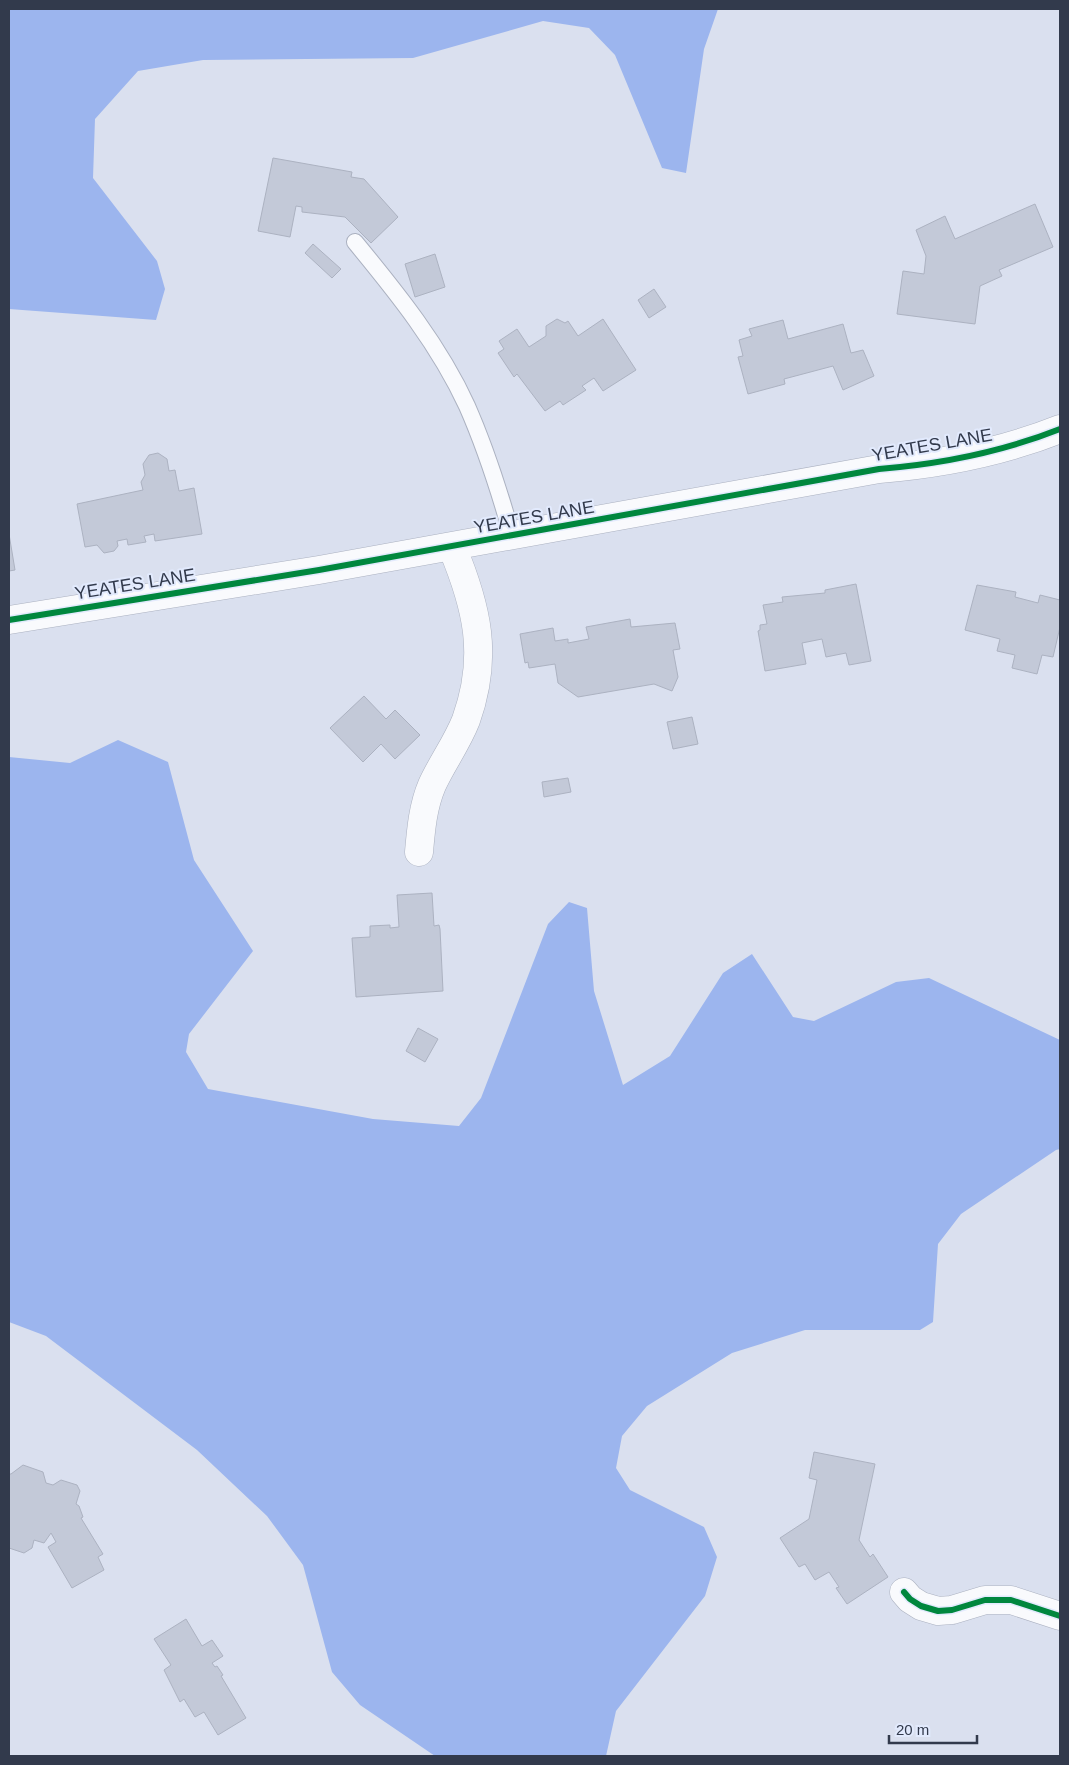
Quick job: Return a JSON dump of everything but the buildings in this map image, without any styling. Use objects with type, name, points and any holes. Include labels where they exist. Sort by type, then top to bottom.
[{"type":"street","name":"YEATES LANE","points":[[9,620],[319,570],[777,486],[879,469],[919,466],[971,456],[1035,439],[1060,428]]},
{"type":"street","points":[[419,852],[422,818],[432,785],[466,721],[476,684],[479,654],[475,614],[467,584],[452,546]]},
{"type":"street","points":[[904,1592],[910,1599],[921,1606],[938,1611],[952,1610],[986,1600],[1010,1600],[1060,1616]]},
{"type":"lane","points":[[355,242],[403,301],[437,352],[466,404],[493,468],[512,536]]},
{"type":"water","points":[[9,9],[718,9],[704,49],[686,173],[662,168],[615,55],[589,28],[543,21],[413,58],[203,60],[138,71],[95,119],[93,178],[157,261],[165,289],[156,320],[9,309]]},
{"type":"water","points":[[118,740],[168,762],[194,860],[253,951],[189,1034],[186,1052],[208,1089],[373,1119],[459,1126],[481,1098],[548,924],[569,902],[587,908],[594,991],[623,1085],[670,1056],[723,973],[752,954],[793,1017],[814,1021],[896,982],[929,978],[1060,1040],[1060,1149],[961,1214],[938,1244],[933,1322],[920,1330],[805,1330],[732,1353],[647,1406],[622,1436],[616,1468],[630,1490],[704,1527],[717,1557],[705,1596],[616,1711],[606,1756],[435,1756],[360,1705],[332,1672],[303,1565],[267,1516],[197,1450],[46,1336],[9,1322],[9,757],[70,763]]},
{"type":"cycle path","points":[[9,620],[319,570],[879,469],[971,456],[1016,444],[1060,429]]},
{"type":"cycle path","points":[[904,1592],[910,1599],[921,1606],[938,1611],[952,1610],[985,1600],[1011,1600],[1060,1616]]}]
